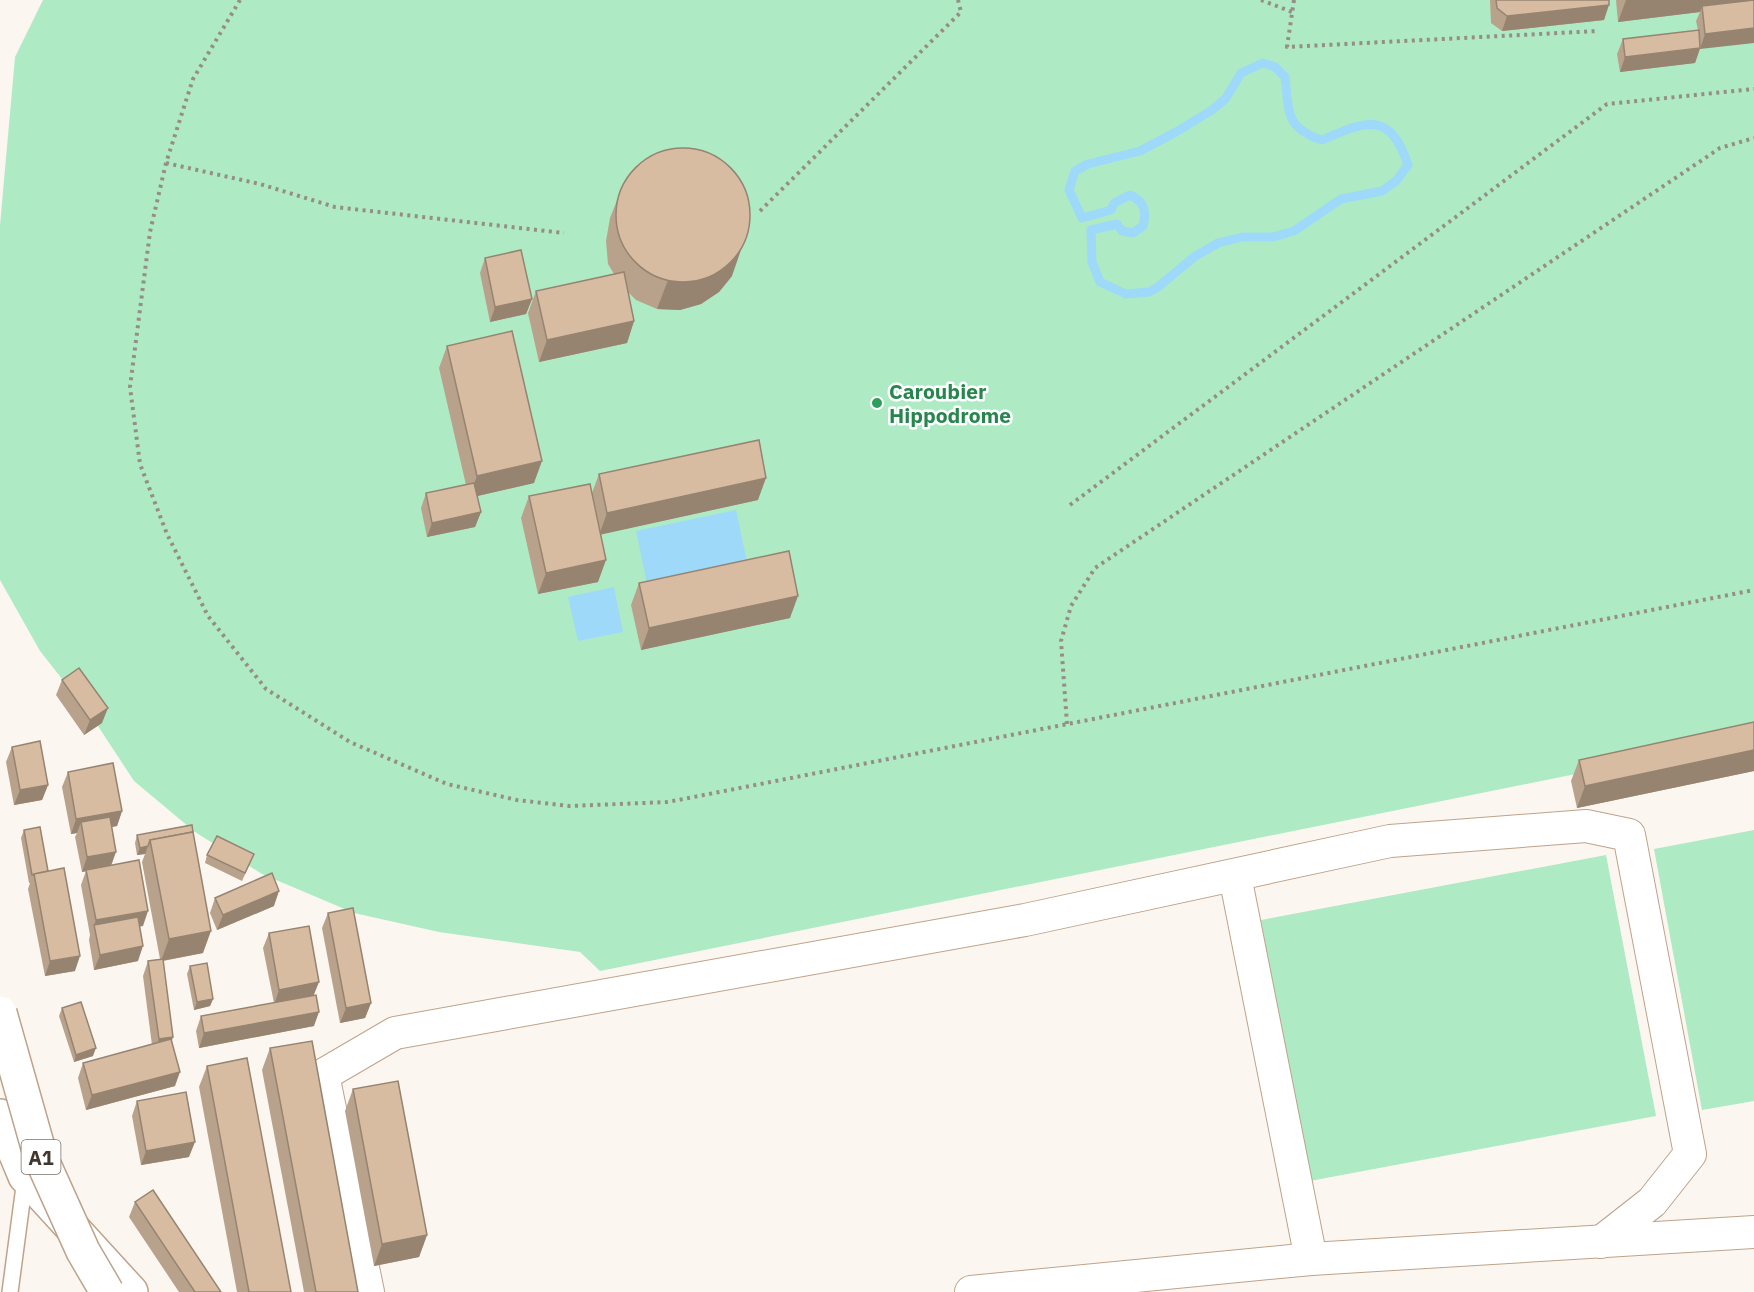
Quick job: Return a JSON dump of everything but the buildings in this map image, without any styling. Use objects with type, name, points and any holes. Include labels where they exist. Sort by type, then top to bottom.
[{"type":"main road","name":"A1","points":[[0,1013],[41,1158],[83,1251],[107,1292]]},
{"type":"main road","points":[[0,1116],[26,1176],[131,1292]]},
{"type":"street","points":[[368,1292],[323,1075],[395,1033],[1025,920],[1390,841],[1586,826],[1629,835],[1690,1154],[1652,1202],[1601,1242]]},
{"type":"street","points":[[1235,876],[1311,1259]]},
{"type":"street","points":[[971,1292],[1311,1259],[1754,1232]]},
{"type":"lane","points":[[10,1292],[26,1176]]},
{"type":"path","points":[[240,0],[193,80],[166,163],[150,232],[130,387],[140,464],[167,534],[208,615],[266,689],[350,742],[447,784],[517,800],[569,806],[668,802],[1754,590]]},
{"type":"path","points":[[760,211],[961,12],[958,0]]},
{"type":"path","points":[[1261,0],[1292,12]]},
{"type":"path","points":[[1294,0],[1287,47],[1598,31]]},
{"type":"path","points":[[1070,505],[1607,104],[1754,88]]},
{"type":"path","points":[[1067,724],[1061,641],[1071,606],[1095,568],[1720,148],[1754,138]]},
{"type":"path","points":[[166,163],[260,184],[336,207],[564,233]]},
{"type":"green space","name":"Caroubier Hippodrome","points":[[43,0],[1754,0],[1754,738],[600,971],[580,952],[439,932],[354,913],[262,874],[195,832],[134,781],[92,717],[40,651],[0,580],[0,225],[15,57]]},
{"type":"green space","points":[[1754,830],[1754,1101],[1702,1110],[1654,849]]},
{"type":"green space","points":[[1606,855],[1656,1116],[1310,1181],[1261,920]]},
{"type":"water","points":[[736,510],[750,576],[650,598],[636,531]]},
{"type":"water","points":[[614,587],[623,632],[578,641],[568,597]]},
{"type":"waterway","points":[[1263,63],[1275,67],[1285,77],[1291,117],[1301,130],[1322,140],[1363,125],[1384,128],[1393,135],[1401,147],[1408,165],[1396,181],[1382,191],[1341,199],[1294,231],[1273,237],[1242,237],[1218,243],[1194,257],[1149,292],[1126,294],[1100,282],[1092,262],[1091,230],[1117,224],[1122,231],[1133,233],[1143,226],[1144,211],[1141,203],[1130,195],[1114,203],[1111,210],[1082,218],[1069,190],[1075,171],[1088,164],[1140,151],[1176,132],[1212,110],[1226,98],[1241,73],[1263,63]]},
{"type":"place","name":"Caroubier Hippodrome","points":[[877,403]]}]
